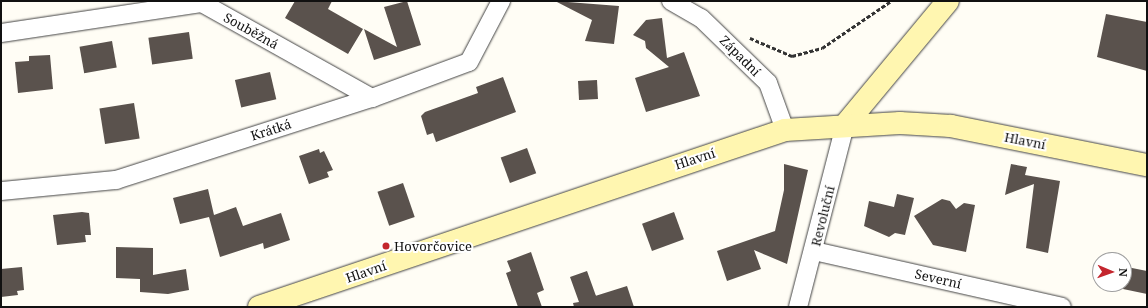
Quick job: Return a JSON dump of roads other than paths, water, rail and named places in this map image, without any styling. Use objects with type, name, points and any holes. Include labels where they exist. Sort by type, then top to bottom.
[{"type":"street","name":"Krátká","points":[[1,191],[116,180],[372,98],[469,62],[501,1]]},
{"type":"street","name":"Západní","points":[[671,1],[701,18],[768,83],[785,130]]},
{"type":"street","points":[[846,125],[948,1]]},
{"type":"street","name":"Souběžná","points":[[1,33],[202,3],[372,98]]},
{"type":"street","name":"Hlavní","points":[[259,307],[785,130],[846,125],[900,123],[951,126],[1147,165]]},
{"type":"street","name":"Revoluční","points":[[798,307],[846,125]]},
{"type":"street","name":"Severní","points":[[814,251],[1062,307]]},
{"type":"place","name":"Hovorčovice","points":[[386,246]]}]
